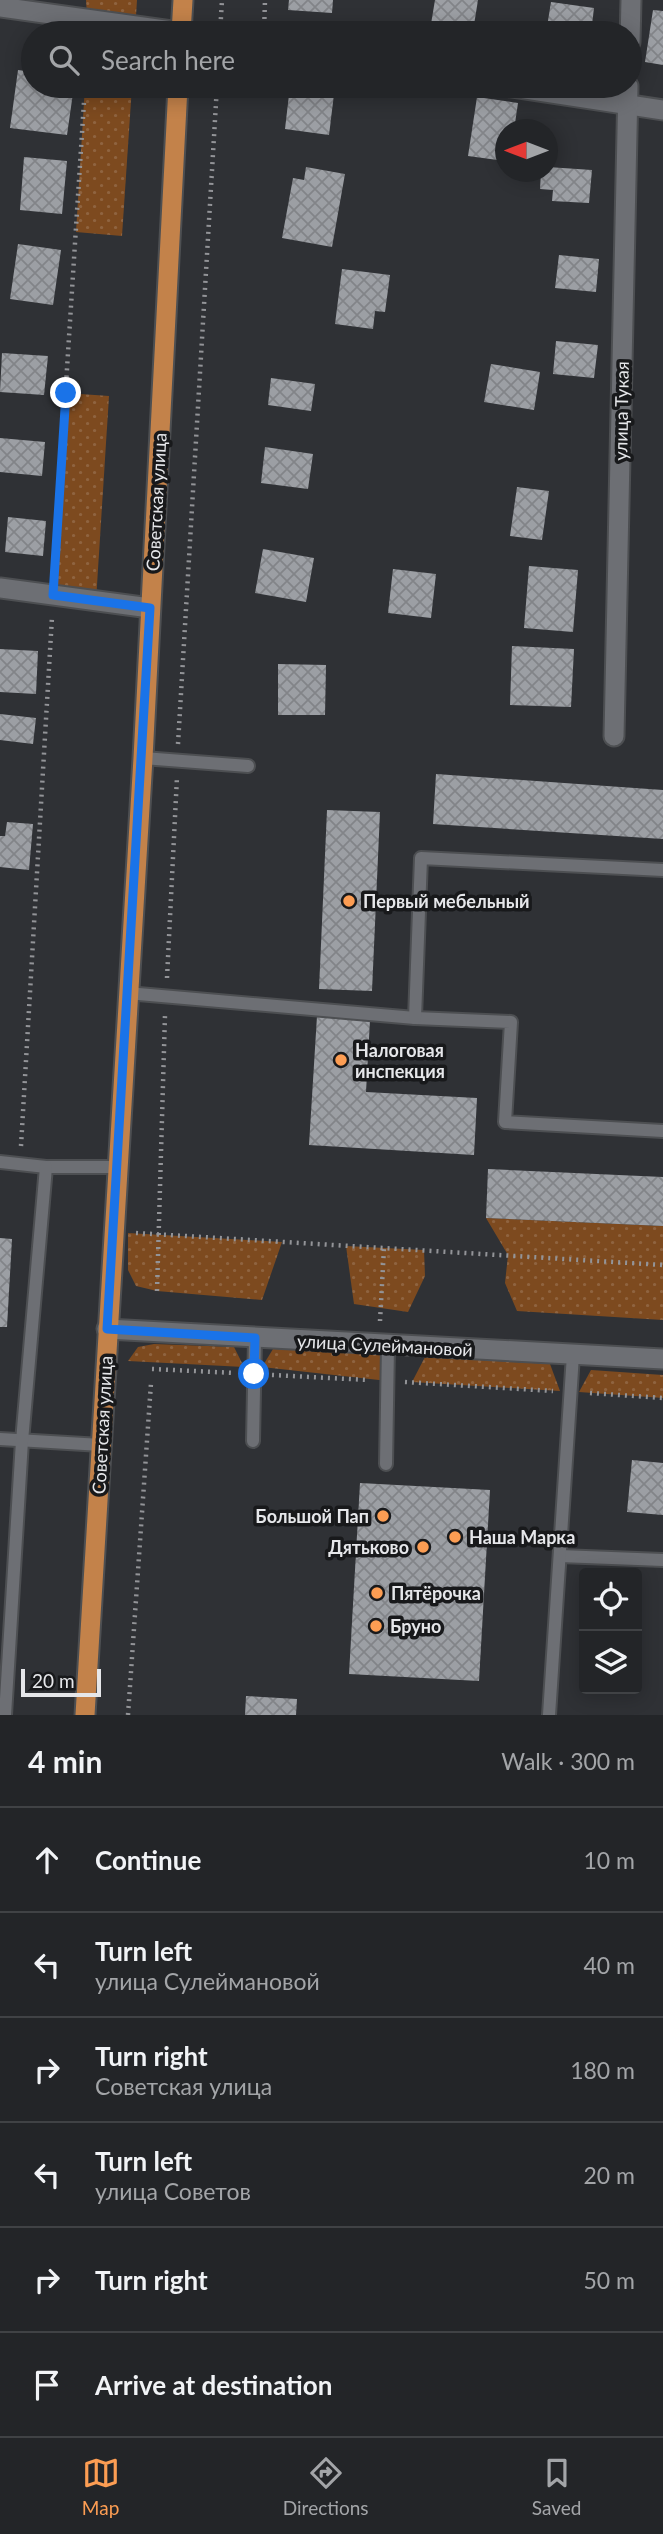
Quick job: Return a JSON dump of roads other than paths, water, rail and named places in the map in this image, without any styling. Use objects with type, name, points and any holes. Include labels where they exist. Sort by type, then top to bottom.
[{"type":"main road","points":[[183,0],[183,21]]},
{"type":"main road","name":"Советская улица","points":[[85,1715],[143,758],[177,98]]},
{"type":"street","points":[[630,21],[631,0]]},
{"type":"street","points":[[0,7],[99,21]]},
{"type":"street","points":[[578,98],[663,110]]},
{"type":"street","name":"улица Тукая","points":[[614,736],[627,98]]},
{"type":"street","points":[[0,588],[150,608]]},
{"type":"street","name":"улица Сулеймановой","points":[[107,1329],[663,1359]]},
{"type":"lane","points":[[143,758],[248,765]]},
{"type":"lane","points":[[415,1018],[421,858],[663,870]]},
{"type":"lane","points":[[127,993],[415,1018],[511,1022],[505,1122],[663,1131]]},
{"type":"lane","points":[[0,1162],[46,1167],[117,1167]]},
{"type":"lane","points":[[5,1715],[22,1441],[46,1167]]},
{"type":"lane","points":[[253,1441],[255,1338]]},
{"type":"lane","points":[[384,1346],[386,1464]]},
{"type":"lane","points":[[549,1715],[573,1355]]},
{"type":"lane","points":[[0,1439],[100,1446]]},
{"type":"lane","points":[[559,1556],[663,1560]]},
{"type":"place","name":"Первый мебельный","points":[[349,901]]},
{"type":"place","name":"Налоговая инспекция","points":[[341,1060]]},
{"type":"place","name":"Большой Пап","points":[[383,1516]]},
{"type":"place","name":"Наша Марка","points":[[455,1537]]},
{"type":"place","name":"Дятьково","points":[[423,1547]]},
{"type":"place","name":"Пятёрочка","points":[[377,1593]]},
{"type":"place","name":"Бруно","points":[[376,1626]]}]
